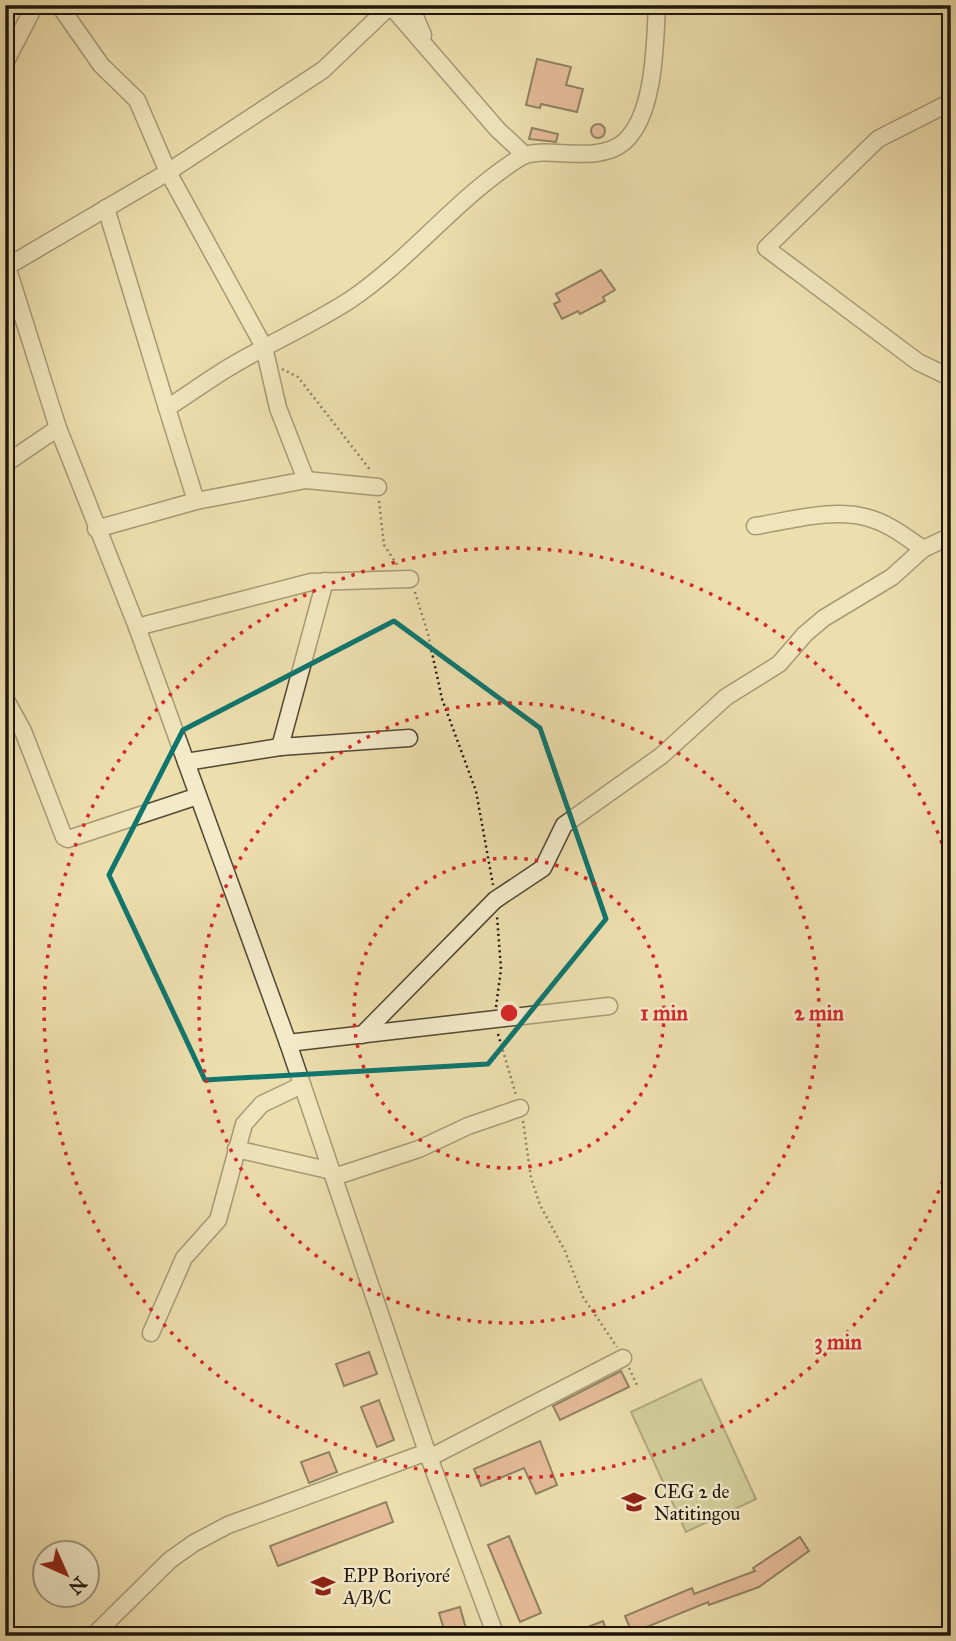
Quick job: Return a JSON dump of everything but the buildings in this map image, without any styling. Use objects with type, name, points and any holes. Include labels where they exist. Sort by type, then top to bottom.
[{"type":"street","points":[[5,63],[10,44],[35,5]]},
{"type":"street","points":[[59,5],[101,65],[137,100],[168,172],[264,347],[278,408],[306,480]]},
{"type":"street","points":[[410,5],[428,47]]},
{"type":"street","points":[[167,408],[264,347],[350,300],[469,197],[525,155],[592,153],[611,150],[624,142],[636,128],[645,103],[655,47],[657,5]]},
{"type":"street","points":[[496,1636],[428,1455],[288,1043],[137,627],[58,428],[6,263],[168,172],[323,70],[390,6],[490,121],[525,155]]},
{"type":"street","points":[[951,102],[878,139],[766,248],[918,362],[943,374],[951,373]]},
{"type":"street","points":[[106,208],[196,501]]},
{"type":"street","points":[[5,464],[58,428]]},
{"type":"street","points":[[96,528],[196,501],[306,480],[378,487]]},
{"type":"street","points":[[755,526],[836,515],[865,516],[897,531],[923,549]]},
{"type":"street","points":[[362,1035],[495,900],[544,867],[564,825],[661,757],[726,697],[779,664],[824,618],[883,583],[923,549],[951,536]]},
{"type":"street","points":[[137,627],[325,581],[410,579]]},
{"type":"street","points":[[279,747],[325,581]]},
{"type":"street","points":[[5,698],[23,731],[64,837],[68,839],[198,796]]},
{"type":"street","points":[[186,762],[279,747],[409,738]]},
{"type":"street","points":[[288,1043],[609,1006]]},
{"type":"street","points":[[151,1333],[184,1258],[218,1220],[244,1124],[262,1104],[302,1085]]},
{"type":"street","points":[[236,1149],[333,1174],[419,1149],[468,1126],[520,1108]]},
{"type":"street","points":[[93,1636],[170,1560],[194,1543],[228,1525],[428,1455],[623,1358]]},
{"type":"path","points":[[269,366],[288,370],[298,377],[369,467],[378,487],[384,545],[410,579],[428,634],[442,699],[476,791],[495,900],[501,969],[495,1021],[520,1108],[531,1178],[540,1205],[565,1251],[583,1297],[623,1358],[637,1385]]},
{"type":"highlighted area","points":[[394,621],[540,728],[606,919],[488,1064],[205,1080],[109,875],[183,730]]},
{"type":"green space","points":[[701,1379],[756,1499],[686,1532],[631,1412]]},
{"type":"place","name":"CEG 2 de Natitingou","points":[[634,1502]]},
{"type":"place","name":"EPP Boriyoré A/B/C","points":[[323,1586]]}]
